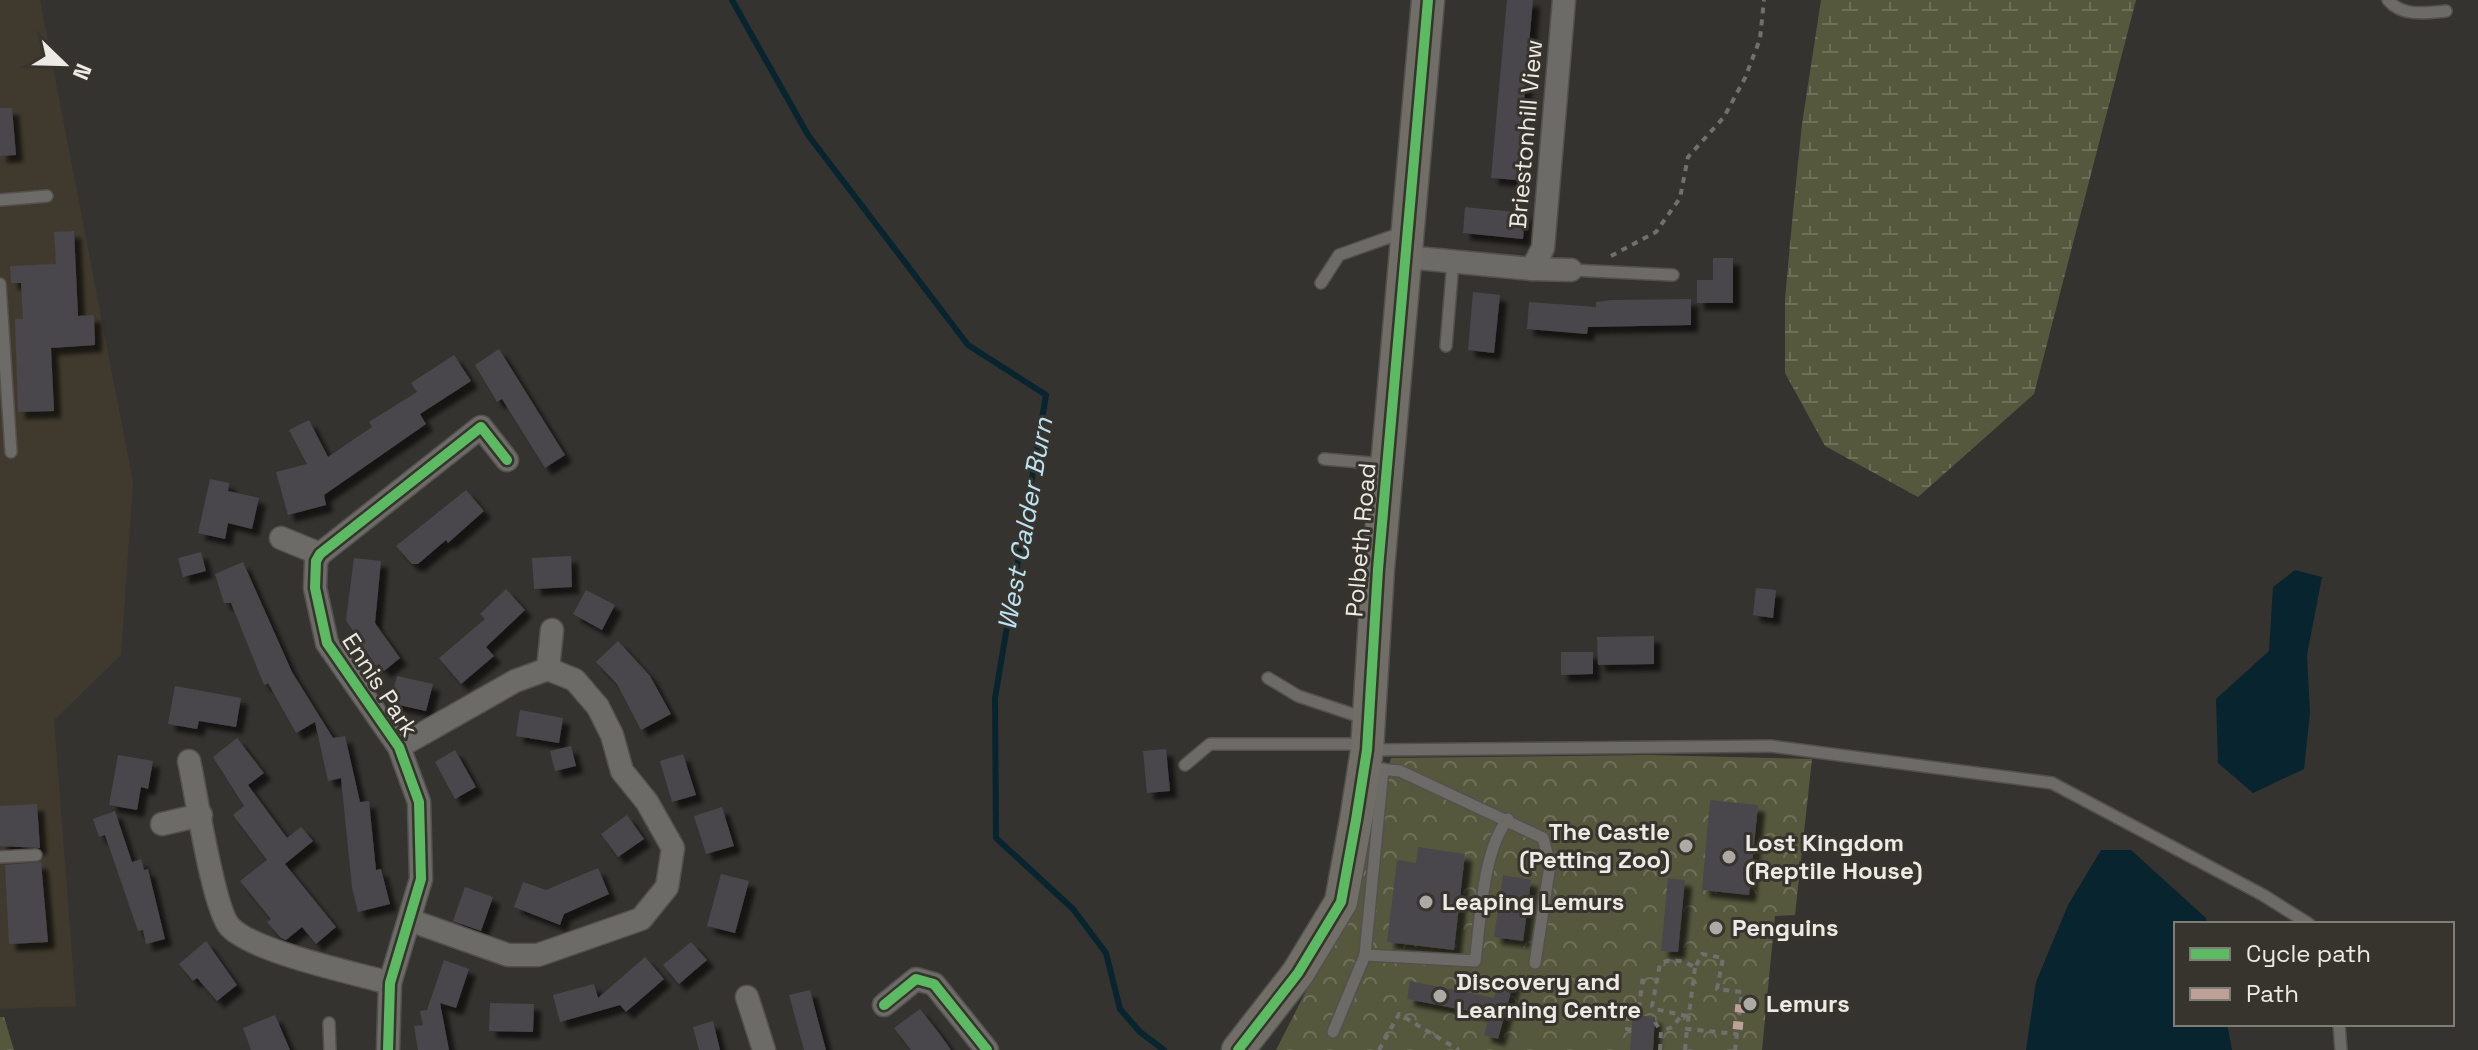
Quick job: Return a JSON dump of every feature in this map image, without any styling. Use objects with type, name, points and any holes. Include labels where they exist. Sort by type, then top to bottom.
[{"type":"street","name":"Polbeth Road","points":[[1238,1050],[1298,973],[1341,902],[1370,750],[1388,465],[1428,0]]},
{"type":"street","name":"Briestonhill View","points":[[1532,269],[1543,248],[1564,0]]},
{"type":"street","points":[[1407,244],[1453,262],[1580,271]]},
{"type":"street","points":[[281,538],[320,554],[481,427],[507,460]]},
{"type":"street","name":"Ennis Park","points":[[320,554],[316,561],[315,588],[327,643],[399,747],[419,802],[421,879],[412,921],[390,983],[388,1050]]},
{"type":"street","points":[[412,921],[508,955],[538,955],[641,919],[667,887],[673,848],[647,802],[622,771],[598,707],[575,680],[548,669],[552,630]]},
{"type":"street","name":"Ennis Park","points":[[399,747],[515,681],[548,669]]},
{"type":"street","points":[[189,761],[218,900],[229,926],[259,944],[390,983]]},
{"type":"street","points":[[162,824],[201,815]]},
{"type":"street","points":[[884,1005],[916,979],[934,984],[987,1050]]},
{"type":"street","points":[[747,997],[764,1050]]},
{"type":"lane","points":[[2388,0],[2391,5],[2415,14],[2446,11]]},
{"type":"lane","points":[[0,200],[47,196]]},
{"type":"lane","points":[[1321,283],[1339,255],[1407,244]]},
{"type":"lane","points":[[1446,346],[1453,262]]},
{"type":"lane","points":[[1580,271],[1673,275]]},
{"type":"lane","points":[[0,284],[11,452]]},
{"type":"lane","points":[[1324,459],[1388,465]]},
{"type":"lane","points":[[1268,678],[1298,696],[1400,771],[1543,838],[1550,865],[1535,963]]},
{"type":"lane","points":[[1185,765],[1210,744],[1370,750],[1770,746],[2052,783],[2263,895],[2306,922]]},
{"type":"lane","points":[[1333,1032],[1365,955],[1370,750]]},
{"type":"lane","points":[[1365,955],[1475,961],[1491,853],[1499,830],[1508,819]]},
{"type":"lane","points":[[0,857],[36,855]]},
{"type":"lane","points":[[329,1023],[330,1050]]},
{"type":"lane","points":[[2339,1026],[2341,1050]]},
{"type":"path","points":[[1580,271],[1656,232],[1680,198],[1688,157],[1724,117],[1745,78],[1760,39],[1764,0]]},
{"type":"path","points":[[1685,1050],[1685,1015],[1695,968],[1702,954],[1723,958],[1717,989],[1742,992],[1735,1050]]},
{"type":"path","points":[[1685,1015],[1652,1006],[1658,970],[1660,964],[1671,960],[1687,962],[1695,968]]},
{"type":"path","points":[[1631,1030],[1627,1029],[1630,1020],[1628,1008],[1639,1008],[1643,976]]},
{"type":"path","points":[[1379,1050],[1399,1014],[1459,1050]]},
{"type":"path","points":[[1661,1032],[1685,1015]]},
{"type":"path","points":[[1655,1022],[1661,1032],[1660,1050]]},
{"type":"path","points":[[1687,1029],[1737,1034]]},
{"type":"path","points":[[1653,1040],[1661,1040]]},
{"type":"shaded area","points":[[0,0],[40,0],[133,482],[121,655],[54,720],[76,1006],[0,1009]]},
{"type":"green space","points":[[1821,0],[2136,0],[2034,394],[1918,497],[1825,446],[1785,373],[1785,299],[1793,212],[1802,124]]},
{"type":"green space","points":[[1651,755],[1812,759],[1795,915],[1775,916],[1762,1050],[1276,1050],[1350,905],[1391,758]]},
{"type":"green space","points":[[0,1017],[4,1017],[14,1050],[0,1050]]},
{"type":"water","points":[[2295,570],[2322,577],[2307,655],[2310,713],[2304,769],[2253,793],[2218,763],[2216,699],[2269,651],[2273,587]]},
{"type":"water","points":[[2101,850],[2131,850],[2206,918],[2207,922],[2174,922],[2174,1026],[2227,1026],[2232,1050],[2026,1050],[2036,982],[2068,905]]},
{"type":"building","points":[[1507,0],[1533,0],[1517,180],[1491,178]]},
{"type":"building","points":[[0,108],[12,108],[16,155],[0,156]]},
{"type":"building","points":[[1465,207],[1525,213],[1523,239],[1463,233]]},
{"type":"building","points":[[74,231],[78,316],[94,315],[95,345],[51,348],[54,411],[18,412],[15,319],[23,319],[21,283],[11,283],[10,266],[56,264],[54,232]]},
{"type":"building","points":[[1713,258],[1733,258],[1733,303],[1697,303],[1697,280],[1713,280]]},
{"type":"building","points":[[1473,292],[1500,295],[1494,353],[1468,350]]},
{"type":"building","points":[[1691,299],[1691,325],[1588,327],[1587,334],[1527,329],[1529,302],[1596,307],[1596,302],[1612,300]]},
{"type":"building","points":[[499,349],[565,455],[545,468],[502,399],[497,402],[475,365]]},
{"type":"building","points":[[454,355],[471,381],[420,414],[426,424],[324,495],[326,505],[288,515],[276,472],[307,464],[289,430],[309,420],[328,457],[372,427],[369,422],[417,392],[411,383]]},
{"type":"building","points":[[210,479],[229,483],[228,491],[259,498],[252,529],[228,523],[225,539],[198,533]]},
{"type":"building","points":[[466,490],[484,511],[448,543],[446,540],[418,564],[412,564],[396,546]]},
{"type":"building","points":[[201,552],[206,571],[183,577],[178,558]]},
{"type":"building","points":[[571,556],[572,587],[534,589],[532,558]]},
{"type":"building","points":[[354,558],[381,561],[375,623],[400,658],[384,671],[379,664],[376,666],[346,620]]},
{"type":"building","points":[[243,562],[292,672],[333,738],[345,736],[360,802],[369,801],[376,870],[381,869],[390,904],[358,912],[352,887],[341,778],[328,781],[315,722],[296,733],[268,683],[264,685],[231,603],[224,603],[215,574]]},
{"type":"building","points":[[1756,588],[1776,590],[1773,618],[1753,615]]},
{"type":"building","points":[[506,589],[525,610],[486,647],[494,656],[461,684],[439,658],[485,619],[480,614]]},
{"type":"building","points":[[586,590],[615,605],[602,630],[573,614]]},
{"type":"building","points":[[1654,636],[1654,664],[1598,665],[1597,637]]},
{"type":"building","points":[[618,641],[650,676],[671,714],[641,730],[617,684],[596,662]]},
{"type":"building","points":[[1561,652],[1593,652],[1593,674],[1561,675]]},
{"type":"building","points":[[397,676],[433,684],[426,711],[390,703]]},
{"type":"building","points":[[175,686],[241,698],[236,727],[199,721],[197,729],[168,724]]},
{"type":"building","points":[[520,710],[563,718],[559,743],[516,736]]},
{"type":"building","points":[[237,738],[264,773],[248,785],[287,838],[301,827],[313,841],[285,864],[336,927],[316,944],[302,927],[286,940],[281,938],[267,922],[271,919],[240,881],[267,860],[233,815],[244,806],[213,757]]},
{"type":"building","points":[[571,746],[576,766],[555,771],[550,751]]},
{"type":"building","points":[[1166,749],[1170,791],[1147,793],[1143,751]]},
{"type":"building","points":[[455,750],[476,787],[455,799],[435,762]]},
{"type":"building","points":[[683,754],[696,795],[672,802],[660,761]]},
{"type":"building","points":[[118,755],[153,761],[148,789],[141,787],[137,810],[109,805]]},
{"type":"building","name":"Lost Kingdom (Reptile House)","points":[[1710,800],[1758,805],[1749,895],[1702,890]]},
{"type":"building","points":[[37,804],[40,848],[0,846],[0,806]]},
{"type":"building","points":[[722,807],[734,846],[706,854],[694,816]]},
{"type":"building","points":[[115,811],[132,862],[141,859],[144,870],[148,869],[165,939],[146,944],[143,930],[138,931],[105,835],[99,837],[93,819]]},
{"type":"building","points":[[627,815],[644,839],[618,857],[601,834]]},
{"type":"building","name":"Leaping Lemurs","points":[[1418,847],[1465,854],[1454,950],[1387,942],[1397,860],[1416,863]]},
{"type":"building","points":[[41,862],[48,942],[9,944],[5,865]]},
{"type":"building","points":[[598,868],[609,894],[564,914],[560,925],[514,907],[523,882],[546,890]]},
{"type":"building","points":[[721,874],[749,881],[735,933],[707,926]]},
{"type":"building","points":[[1503,875],[1531,880],[1523,941],[1494,937]]},
{"type":"building","points":[[1668,878],[1685,880],[1678,952],[1661,951]]},
{"type":"building","points":[[465,887],[493,897],[481,931],[453,921]]},
{"type":"building","points":[[206,941],[237,985],[217,1001],[197,978],[193,981],[179,964]]},
{"type":"building","points":[[691,942],[707,960],[679,984],[663,965]]},
{"type":"building","points":[[645,957],[664,979],[626,1012],[620,1005],[560,1022],[553,995],[594,984],[598,998]]},
{"type":"building","points":[[444,960],[469,969],[456,1008],[440,1003],[449,1050],[418,1050],[414,1026],[423,1025],[420,1011],[427,1010]]},
{"type":"building","points":[[1500,977],[1514,981],[1498,1039],[1484,1035],[1489,1015],[1407,999],[1410,981],[1494,998]]},
{"type":"building","points":[[810,990],[826,1050],[804,1050],[789,995]]},
{"type":"building","points":[[490,1003],[534,1004],[533,1032],[489,1031]]},
{"type":"building","points":[[920,1009],[951,1050],[911,1050],[894,1028]]},
{"type":"building","points":[[275,1015],[290,1050],[251,1050],[243,1028]]},
{"type":"building","points":[[1633,1015],[1655,1017],[1653,1050],[1630,1050]]},
{"type":"building","points":[[713,1021],[720,1050],[699,1050],[693,1027]]},
{"type":"waterway","name":"West Calder Burn","points":[[732,0],[808,135],[968,345],[1046,395],[995,698],[996,838],[1073,909],[1106,953],[1120,1009],[1140,1032],[1164,1050]]},
{"type":"marked path","points":[[1735,1008],[1745,1009]]},
{"type":"marked path","points":[[1733,1025],[1743,1026]]},
{"type":"cycle path","points":[[1238,1050],[1298,973],[1341,902],[1356,820],[1367,750],[1378,569],[1428,0]]},
{"type":"cycle path","points":[[388,1050],[390,983],[421,879],[419,802],[399,747],[327,643],[315,588],[316,561],[320,554],[481,427],[507,460]]},
{"type":"cycle path","points":[[884,1005],[916,979],[934,984],[987,1050]]},
{"type":"place","name":"The Castle (Petting Zoo)","points":[[1686,846]]},
{"type":"place","name":"Lost Kingdom (Reptile House)","points":[[1729,857]]},
{"type":"place","name":"Leaping Lemurs","points":[[1426,902]]},
{"type":"place","name":"Penguins","points":[[1716,928]]},
{"type":"place","name":"Discovery and Learning Centre","points":[[1440,996]]},
{"type":"place","name":"Lemurs","points":[[1750,1004]]}]
